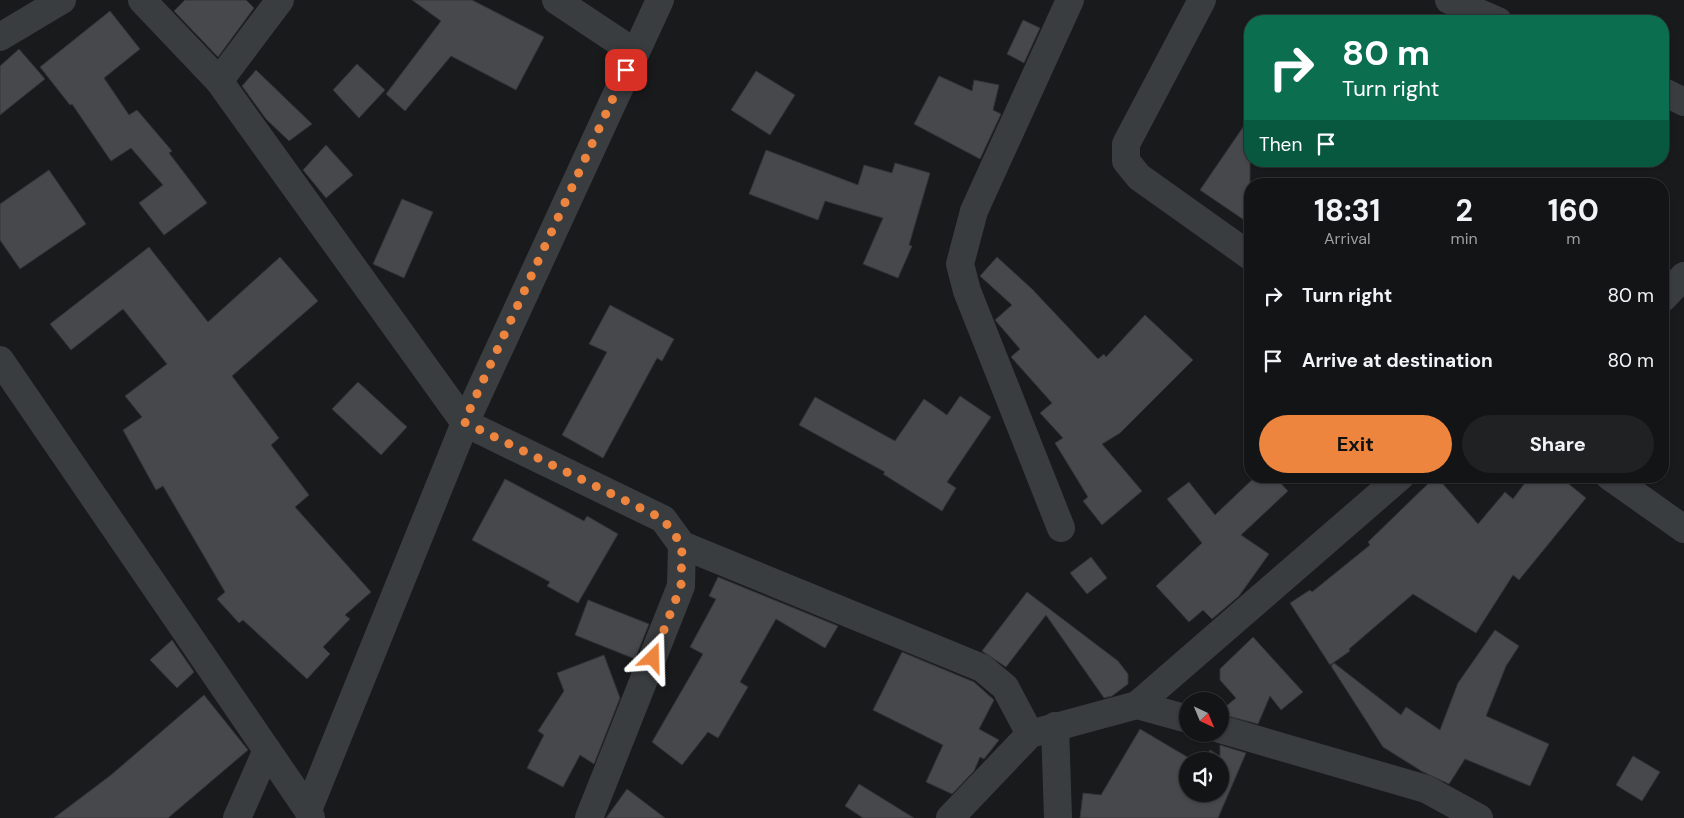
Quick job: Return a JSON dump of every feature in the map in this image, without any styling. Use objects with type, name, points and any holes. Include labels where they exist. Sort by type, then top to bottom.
[{"type":"street","points":[[0,36],[62,0]]},
{"type":"street","points":[[142,0],[219,81],[464,422],[663,519],[682,545],[982,668],[1005,687],[1042,730],[1058,818]]},
{"type":"street","points":[[219,81],[280,0]]},
{"type":"street","points":[[556,0],[634,52]]},
{"type":"street","points":[[310,814],[464,422],[634,52],[660,0]]},
{"type":"street","points":[[1060,528],[967,291],[960,264],[974,211],[1070,0]]},
{"type":"street","points":[[1202,0],[1126,144],[1126,161],[1139,177],[1244,252]]},
{"type":"street","points":[[1463,3],[1486,15]]},
{"type":"street","points":[[1669,94],[1684,102]]},
{"type":"street","points":[[1669,292],[1684,276]]},
{"type":"street","points":[[0,360],[310,814]]},
{"type":"street","points":[[950,818],[1042,730],[1137,705],[1393,483]]},
{"type":"street","points":[[1619,483],[1684,529]]},
{"type":"street","points":[[589,818],[681,586],[682,545]]},
{"type":"street","points":[[1137,705],[1179,717]]},
{"type":"street","points":[[1229,732],[1426,790],[1479,818]]},
{"type":"street","points":[[237,818],[267,750]]},
{"type":"building","points":[[185,0],[246,0],[254,8],[218,57],[174,11]]},
{"type":"building","points":[[412,0],[472,0],[544,37],[516,90],[451,56],[405,111],[386,94],[441,21]]},
{"type":"building","points":[[110,11],[140,49],[104,78],[129,115],[137,110],[172,151],[169,153],[207,203],[164,235],[139,203],[163,185],[131,148],[111,161],[72,104],[70,105],[40,67]]},
{"type":"building","points":[[1023,20],[1040,28],[1024,63],[1007,54]]},
{"type":"building","points":[[19,49],[45,79],[0,115],[0,66]]},
{"type":"building","points":[[357,64],[385,90],[359,118],[333,90]]},
{"type":"building","points":[[256,70],[312,124],[289,141],[266,119],[242,86]]},
{"type":"building","points":[[756,71],[795,95],[770,135],[731,110]]},
{"type":"building","points":[[939,76],[972,91],[974,80],[999,85],[993,110],[1001,114],[980,159],[914,124]]},
{"type":"building","points":[[1244,126],[1244,167],[1250,167],[1250,178],[1244,178],[1244,220],[1200,190]]},
{"type":"building","points":[[326,145],[353,175],[326,198],[303,170]]},
{"type":"building","points":[[766,150],[858,185],[864,165],[892,173],[895,163],[930,173],[909,245],[912,246],[898,278],[863,264],[883,218],[825,201],[818,220],[749,194]]},
{"type":"building","points":[[49,170],[86,224],[20,269],[0,240],[0,204]]},
{"type":"building","points":[[402,199],[433,212],[404,278],[373,264]]},
{"type":"building","points":[[149,247],[208,322],[280,257],[318,301],[232,376],[279,438],[271,445],[309,495],[295,507],[371,592],[345,615],[350,619],[323,647],[330,654],[307,679],[243,620],[239,623],[217,599],[225,592],[163,486],[156,490],[123,430],[142,417],[125,396],[167,364],[123,309],[71,350],[50,324]]},
{"type":"building","points":[[997,257],[1032,289],[1098,359],[1104,354],[1106,357],[1145,315],[1193,360],[1120,433],[1102,444],[1142,491],[1102,525],[1083,501],[1088,497],[1055,443],[1063,438],[1040,413],[1052,403],[1011,357],[1020,349],[995,320],[1012,305],[980,276]]},
{"type":"building","points":[[610,305],[674,339],[662,361],[657,358],[603,458],[562,435],[607,352],[589,344]]},
{"type":"building","points":[[358,382],[407,427],[381,455],[332,409]]},
{"type":"building","points":[[960,396],[991,417],[947,482],[956,488],[942,511],[883,474],[885,472],[799,425],[815,397],[895,441],[924,399],[947,415]]},
{"type":"building","points":[[505,479],[584,521],[587,516],[618,534],[578,603],[547,586],[550,582],[472,540]]},
{"type":"building","points":[[1189,482],[1215,515],[1249,483],[1281,483],[1288,491],[1241,535],[1269,554],[1239,596],[1212,619],[1203,610],[1189,622],[1156,586],[1202,543],[1167,499]]},
{"type":"building","points":[[1429,483],[1442,483],[1478,524],[1505,492],[1513,499],[1525,483],[1568,483],[1586,498],[1519,580],[1513,575],[1476,633],[1413,594],[1349,649],[1350,651],[1330,665],[1290,603],[1310,590],[1312,592],[1370,545],[1368,542]]},
{"type":"building","points":[[1091,557],[1107,578],[1087,594],[1070,573]]},
{"type":"building","points":[[718,577],[838,626],[825,648],[776,619],[740,682],[748,687],[718,738],[708,732],[682,765],[652,742],[703,654],[690,647],[716,599],[709,596]]},
{"type":"building","points":[[1027,592],[1118,661],[1128,674],[1128,684],[1112,696],[1104,698],[1046,615],[1006,667],[982,651]]},
{"type":"building","points":[[588,600],[649,624],[635,659],[575,635]]},
{"type":"building","points":[[1495,630],[1519,646],[1506,666],[1486,716],[1549,744],[1530,786],[1465,759],[1449,784],[1423,772],[1383,747],[1331,666],[1334,663],[1401,715],[1406,707],[1440,730],[1458,683]]},
{"type":"building","points":[[1253,637],[1303,692],[1281,710],[1270,696],[1258,724],[1229,716],[1229,704],[1236,698],[1220,680],[1220,669]]},
{"type":"building","points":[[172,640],[194,672],[177,688],[150,660]]},
{"type":"building","points":[[902,652],[974,682],[994,700],[979,729],[999,740],[984,759],[980,757],[974,771],[952,794],[926,782],[943,745],[873,710]]},
{"type":"building","points":[[604,655],[620,698],[594,764],[580,755],[563,787],[527,768],[544,735],[538,731],[564,691],[557,673]]},
{"type":"building","points":[[204,695],[248,750],[168,818],[54,818],[111,775]]},
{"type":"building","points":[[1140,729],[1179,752],[1179,802],[1225,802],[1218,818],[1080,818],[1083,793],[1101,795]]},
{"type":"building","points":[[1220,745],[1246,753],[1229,792],[1229,752],[1220,752]]},
{"type":"building","points":[[1633,756],[1660,772],[1642,801],[1616,785]]},
{"type":"building","points":[[859,784],[914,818],[863,818],[845,806]]},
{"type":"building","points":[[627,789],[665,818],[606,818]]},
{"type":"route","points":[[626,70],[464,422],[663,519],[682,545],[681,586],[653,658]]}]
